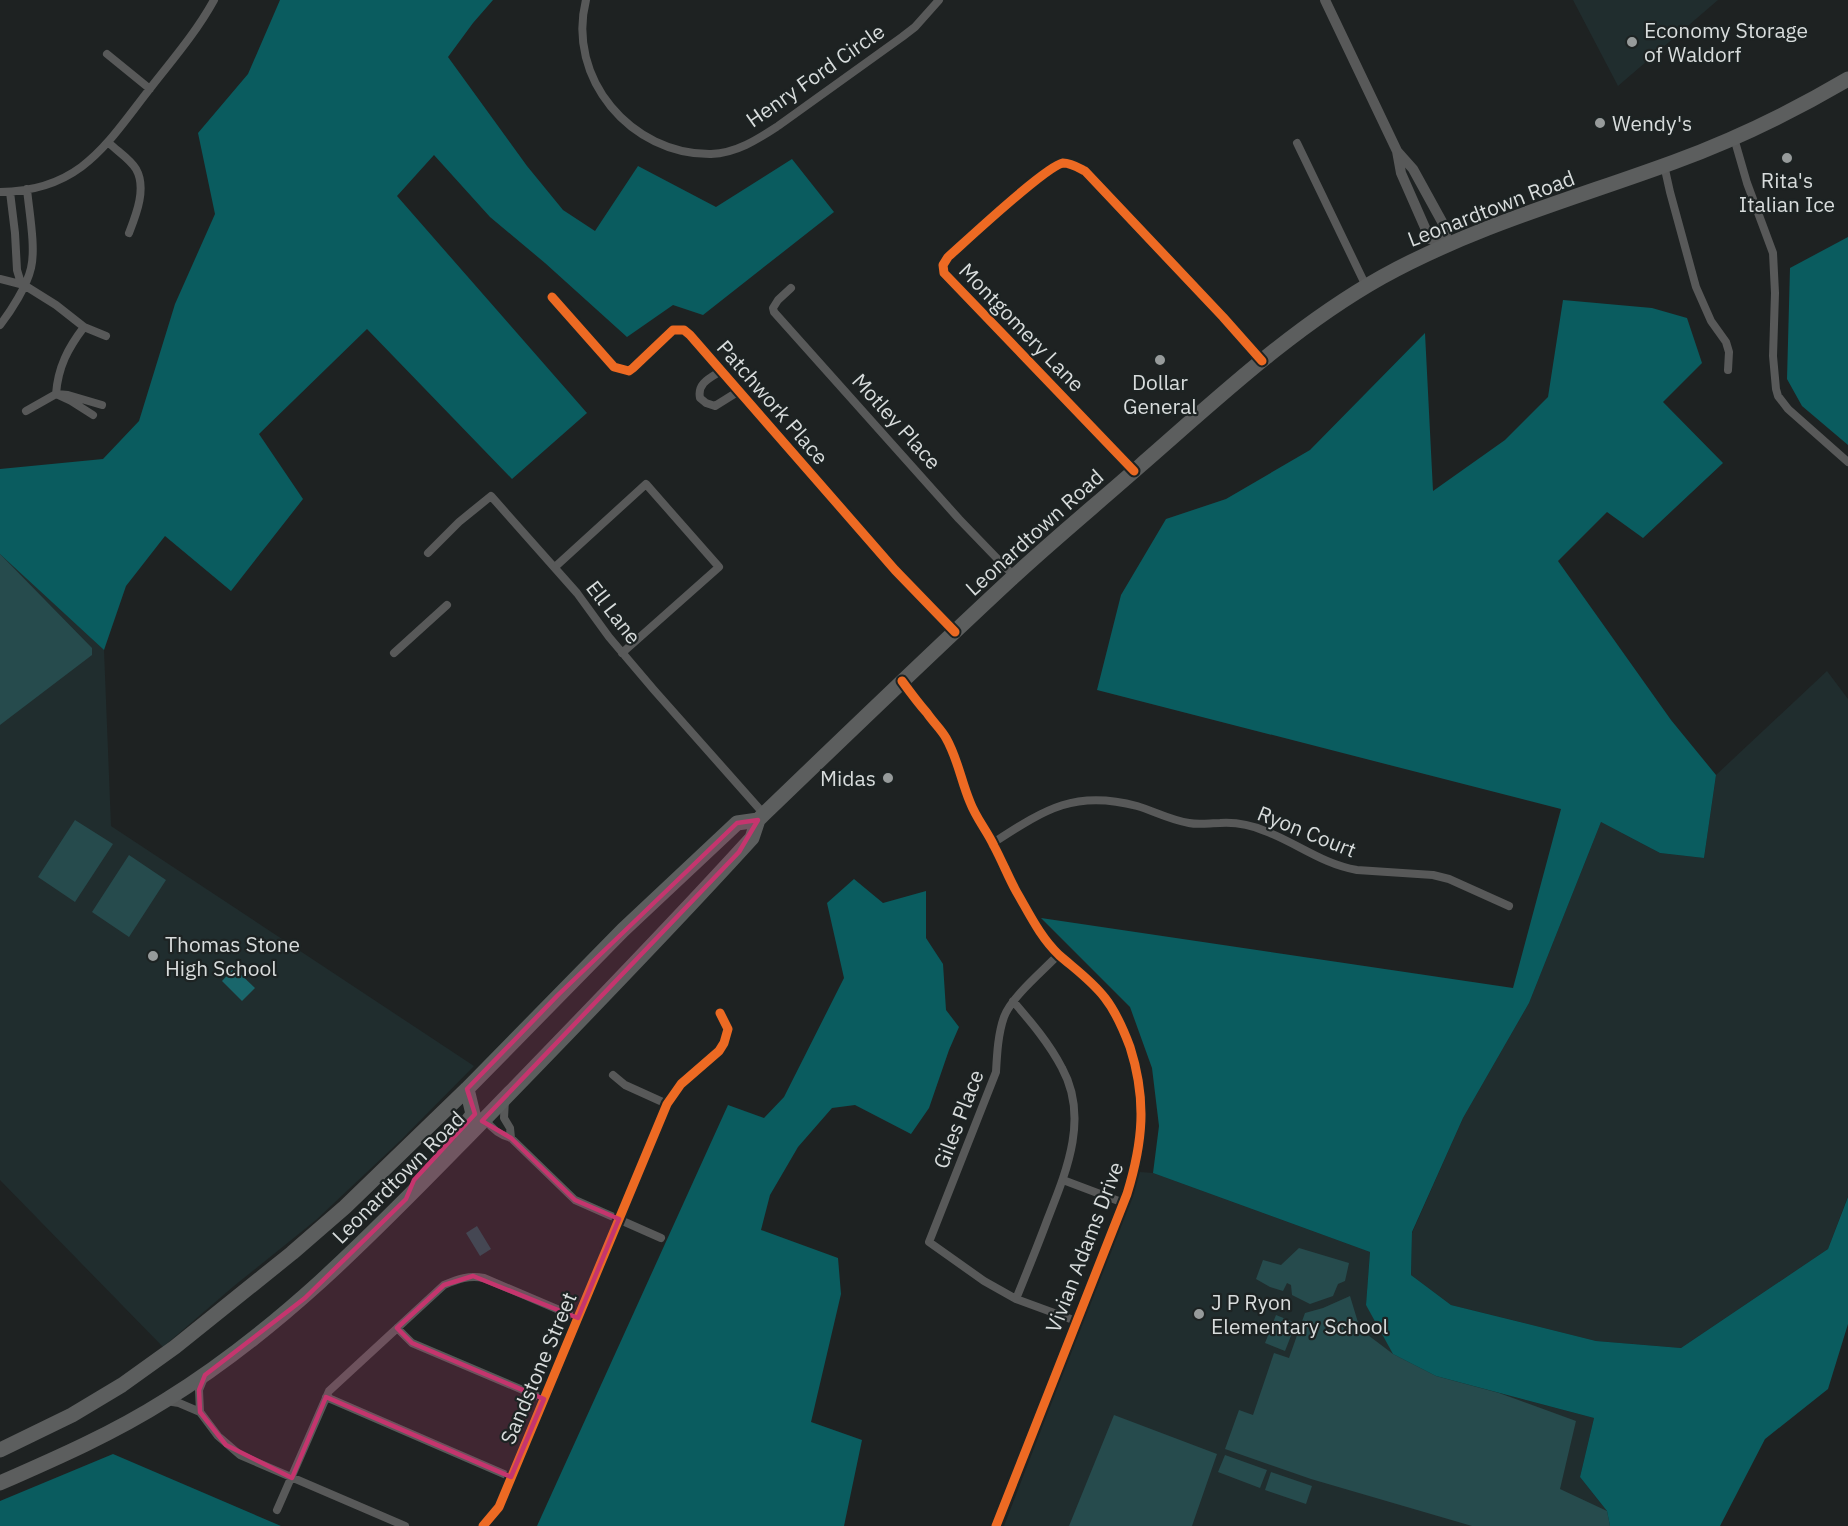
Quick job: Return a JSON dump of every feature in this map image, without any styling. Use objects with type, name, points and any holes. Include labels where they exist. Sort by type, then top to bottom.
[{"type":"highway","name":"Leonardtown Road","points":[[0,1482],[56,1458],[166,1401],[255,1338],[305,1298],[356,1250],[505,1099],[752,838],[761,817],[1014,576],[1227,389],[1323,313],[1366,286],[1446,245],[1734,138],[1848,79]]},
{"type":"highway","name":"Leonardtown Road","points":[[0,1450],[31,1436],[122,1385],[175,1347],[292,1253],[345,1207],[467,1089],[623,930],[737,823],[761,817]]},
{"type":"highway","points":[[485,1119],[478,1093],[483,1082],[504,1062],[516,1038]]},
{"type":"highway","points":[[406,1199],[414,1180],[472,1117],[474,1112],[467,1089]]},
{"type":"street","points":[[0,192],[48,184],[74,172],[94,157],[109,143],[196,30],[214,0]]},
{"type":"street","name":"Henry Ford Circle","points":[[586,0],[582,24],[585,58],[597,89],[606,102],[627,124],[649,138],[677,150],[713,154],[738,149],[778,126],[902,37],[939,0]]},
{"type":"street","points":[[1325,0],[1397,151],[1401,173],[1430,239],[1446,245],[1446,229],[1413,169],[1397,151]]},
{"type":"street","points":[[107,54],[150,89]]},
{"type":"street","points":[[1734,138],[1747,183],[1773,253],[1775,293],[1773,356],[1778,396],[1788,409],[1848,462]]},
{"type":"street","points":[[109,143],[138,172],[139,199],[129,233]]},
{"type":"street","points":[[1297,143],[1366,286]]},
{"type":"street","name":"Montgomery Lane","points":[[1134,471],[944,273],[943,265],[948,257],[1007,205],[1046,173],[1063,163],[1085,171],[1262,361]]},
{"type":"street","points":[[1664,165],[1696,287],[1712,321],[1726,342],[1729,352],[1728,370]]},
{"type":"street","points":[[0,325],[24,285],[32,264],[27,189]]},
{"type":"street","points":[[10,192],[17,270],[24,285]]},
{"type":"street","points":[[0,279],[24,285],[56,305],[84,327],[106,336]]},
{"type":"street","name":"Motley Place","points":[[790,288],[778,300],[773,308],[774,312],[959,519],[1014,576]]},
{"type":"street","name":"Patchwork Place","points":[[552,297],[604,357],[614,367],[620,369],[629,371],[673,330],[684,330],[690,334],[895,570],[955,632]]},
{"type":"street","points":[[56,394],[58,375],[64,357],[84,327]]},
{"type":"street","points":[[721,371],[703,383],[700,388],[700,398],[715,406],[739,391]]},
{"type":"street","points":[[56,394],[93,416]]},
{"type":"street","points":[[26,411],[56,394],[68,395],[102,405]]},
{"type":"street","points":[[555,567],[646,484],[718,567],[622,653]]},
{"type":"street","name":"Ell Lane","points":[[428,553],[459,522],[491,496],[577,593],[622,653],[761,817]]},
{"type":"street","points":[[393,653],[447,605]]},
{"type":"street","name":"Vivian Adams Drive","points":[[902,681],[946,738],[956,757],[962,783],[971,805],[1034,923],[1059,954],[1092,983],[1107,1000],[1124,1032],[1137,1072],[1142,1113],[1138,1157],[1124,1203],[996,1526]]},
{"type":"street","name":"Ryon Court","points":[[993,843],[1025,823],[1065,803],[1097,799],[1115,801],[1191,824],[1237,824],[1264,830],[1311,855],[1345,868],[1433,875],[1449,879],[1509,906]]},
{"type":"street","name":"Giles Place","points":[[1016,1299],[984,1281],[929,1242],[996,1072],[997,1048],[1004,1016],[1013,1001],[1059,954]]},
{"type":"street","points":[[1013,1001],[1039,1030],[1063,1069],[1072,1094],[1076,1121],[1072,1153],[1063,1180],[1016,1299],[1076,1321]]},
{"type":"street","name":"Sandstone Street","points":[[483,1526],[498,1508],[667,1104],[681,1084],[719,1051],[724,1043],[728,1029],[720,1013]]},
{"type":"street","points":[[613,1075],[625,1085],[667,1104]]},
{"type":"street","points":[[505,1099],[504,1118],[510,1128],[511,1138]]},
{"type":"street","points":[[485,1119],[502,1136],[511,1138],[575,1200],[661,1238]]},
{"type":"street","points":[[1063,1180],[1124,1203]]},
{"type":"street","points":[[277,1510],[329,1391],[444,1285],[473,1276],[484,1278],[578,1318]]},
{"type":"street","points":[[397,1328],[412,1343],[544,1399]]},
{"type":"street","points":[[200,1412],[199,1390],[205,1375]]},
{"type":"street","points":[[326,1397],[511,1477]]},
{"type":"street","points":[[166,1401],[179,1403],[200,1412],[223,1442],[240,1455],[405,1526]]},
{"type":"highlighted area","points":[[758,820],[739,852],[482,1121],[511,1138],[575,1200],[619,1219],[578,1318],[473,1276],[444,1285],[397,1328],[412,1343],[544,1399],[511,1477],[326,1397],[292,1478],[226,1445],[200,1412],[199,1390],[205,1375],[305,1298],[406,1199],[414,1180],[475,1114],[467,1089],[558,995],[737,823]]},
{"type":"shaded area","points":[[280,0],[493,0],[448,57],[527,166],[563,210],[595,231],[638,166],[716,207],[792,159],[834,212],[703,315],[673,305],[627,337],[490,217],[434,155],[397,196],[587,413],[512,479],[367,329],[259,434],[303,499],[231,591],[165,536],[126,586],[104,650],[0,554],[0,469],[103,459],[139,421],[175,304],[215,214],[198,133],[248,74]]},
{"type":"shaded area","name":"Economy Storage of Waldorf","points":[[1573,0],[1718,0],[1618,86]]},
{"type":"shaded area","points":[[1848,237],[1848,445],[1802,406],[1787,379],[1790,268]]},
{"type":"shaded area","points":[[1563,300],[1652,308],[1687,318],[1702,363],[1663,402],[1723,463],[1643,538],[1607,512],[1558,561],[1671,720],[1716,775],[1704,858],[1660,853],[1601,822],[1529,1003],[1463,1118],[1412,1232],[1411,1275],[1451,1305],[1596,1341],[1681,1348],[1828,1249],[1848,1197],[1848,1324],[1828,1389],[1765,1439],[1720,1526],[1610,1526],[1607,1511],[1580,1477],[1594,1418],[1436,1376],[1393,1354],[1366,1305],[1370,1252],[1153,1173],[1159,1126],[1152,1068],[1130,1007],[1041,918],[1513,988],[1561,809],[1097,690],[1121,595],[1166,519],[1226,499],[1310,450],[1425,333],[1433,491],[1505,440],[1548,397]]},
{"type":"shaded area","name":"Thomas Stone High School","points":[[0,548],[104,650],[111,826],[474,1066],[401,1140],[316,1220],[163,1347],[0,1180]]},
{"type":"shaded area","points":[[0,554],[92,648],[92,655],[0,725]]},
{"type":"shaded area","points":[[1827,671],[1848,699],[1848,1196],[1828,1249],[1681,1348],[1596,1341],[1451,1305],[1411,1275],[1412,1233],[1463,1118],[1529,1003],[1601,822],[1660,853],[1704,858],[1716,775]]},
{"type":"shaded area","points":[[75,820],[113,844],[75,902],[38,877]]},
{"type":"shaded area","points":[[129,855],[166,880],[129,937],[92,912]]},
{"type":"shaded area","points":[[854,879],[883,903],[926,891],[926,938],[943,964],[946,1010],[959,1027],[929,1108],[911,1134],[855,1105],[832,1108],[798,1147],[770,1195],[761,1230],[838,1258],[841,1294],[811,1422],[862,1440],[844,1526],[537,1526],[728,1105],[764,1118],[784,1097],[844,978],[827,903]]},
{"type":"shaded area","points":[[234,968],[255,988],[242,1001],[222,981]]},
{"type":"shaded area","points":[[1140,1172],[1153,1173],[1370,1252],[1366,1305],[1436,1376],[1594,1418],[1580,1477],[1607,1511],[1610,1526],[1004,1526]]},
{"type":"shaded area","points":[[477,1226],[491,1249],[480,1256],[466,1233]]},
{"type":"shaded area","points":[[1299,1248],[1349,1263],[1345,1281],[1338,1284],[1333,1296],[1310,1304],[1292,1295],[1291,1285],[1287,1283],[1283,1291],[1256,1279],[1263,1260],[1281,1265]]},
{"type":"shaded area","points":[[1350,1296],[1360,1329],[1393,1354],[1436,1376],[1499,1393],[1576,1421],[1560,1489],[1607,1511],[1610,1526],[1472,1526],[1311,1479],[1225,1449],[1239,1410],[1253,1415],[1274,1353],[1289,1358],[1305,1313]]},
{"type":"shaded area","points":[[1276,1315],[1296,1323],[1285,1351],[1265,1343]]},
{"type":"shaded area","points":[[1114,1415],[1217,1454],[1192,1526],[1069,1526]]},
{"type":"shaded area","points":[[113,1454],[281,1526],[0,1526],[0,1501]]},
{"type":"shaded area","points":[[1225,1455],[1267,1470],[1260,1488],[1218,1472]]},
{"type":"shaded area","points":[[1271,1472],[1312,1486],[1306,1504],[1265,1490]]},
{"type":"cycle path","points":[[1134,471],[944,273],[943,265],[948,257],[1006,205],[1040,177],[1063,163],[1085,171],[1262,361]]},
{"type":"cycle path","points":[[552,297],[614,367],[629,371],[673,330],[684,330],[895,570],[955,632]]},
{"type":"cycle path","points":[[902,681],[946,738],[954,754],[972,808],[1040,933],[1059,955],[1095,986],[1113,1009],[1130,1047],[1139,1085],[1141,1121],[1137,1157],[1127,1194],[996,1526]]},
{"type":"cycle path","points":[[483,1526],[499,1507],[667,1104],[681,1084],[719,1051],[724,1043],[728,1029],[720,1013]]},
{"type":"place","name":"Economy Storage of Waldorf","points":[[1632,42]]},
{"type":"place","name":"Wendy's","points":[[1600,123]]},
{"type":"place","name":"Rita's Italian Ice","points":[[1787,158]]},
{"type":"place","name":"Dollar General","points":[[1160,360]]},
{"type":"place","name":"Midas","points":[[888,778]]},
{"type":"place","name":"Thomas Stone High School","points":[[153,956]]},
{"type":"place","name":"J P Ryon Elementary School","points":[[1199,1314]]}]
